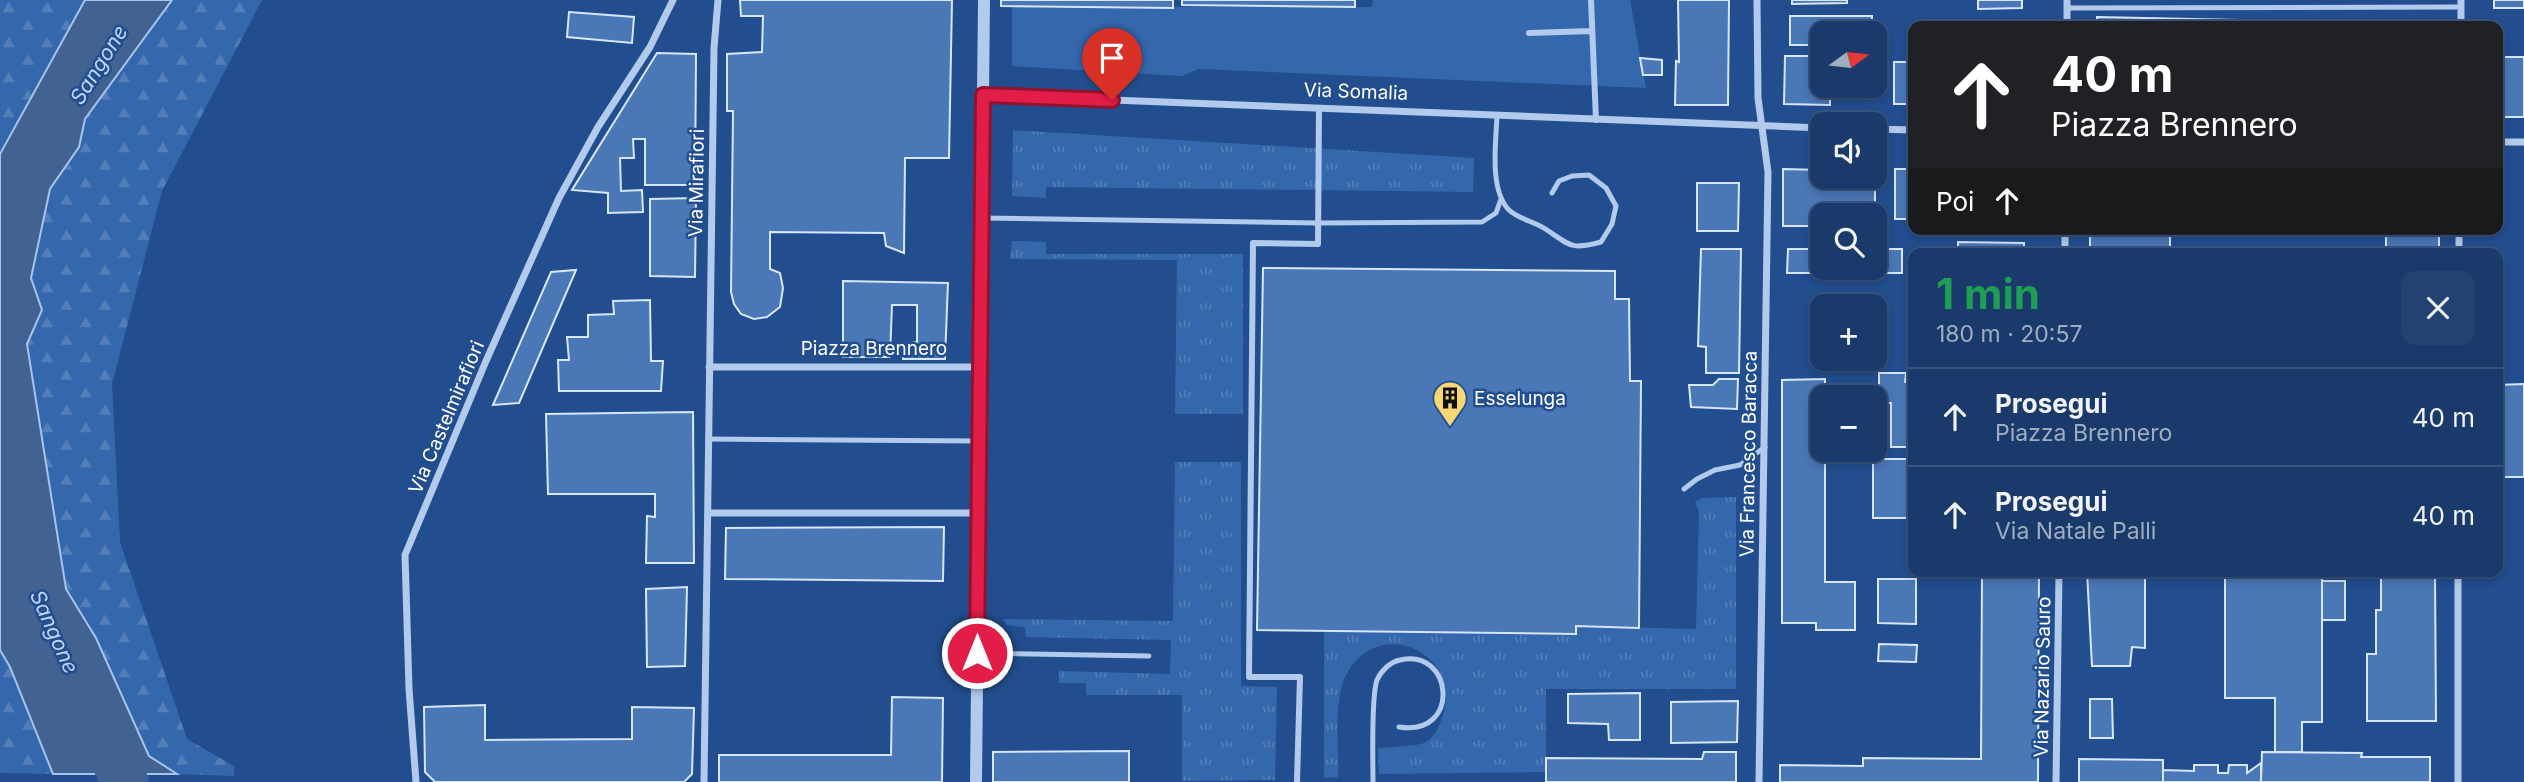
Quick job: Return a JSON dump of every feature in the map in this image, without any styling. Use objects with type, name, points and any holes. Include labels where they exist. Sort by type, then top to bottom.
[{"type":"street","name":"Via Castelmirafiori","points":[[416,782],[409,689],[405,555],[486,361],[559,198],[598,127],[649,47],[673,0]]},
{"type":"street","name":"Via Mirafiori","points":[[709,367],[714,48],[718,0]]},
{"type":"street","points":[[976,782],[984,0]]},
{"type":"street","points":[[1591,0],[1596,120]]},
{"type":"street","name":"Via Francesco Baracca","points":[[1757,0],[1758,98],[1768,172],[1759,782]]},
{"type":"street","points":[[1530,33],[1592,31]]},
{"type":"street","name":"Via Somalia","points":[[983,95],[1810,128]]},
{"type":"street","points":[[1297,782],[1300,677],[1249,677],[1253,243],[1318,244],[1319,108]]},
{"type":"street","points":[[1887,129],[1908,130]]},
{"type":"street","points":[[2503,142],[2524,142]]},
{"type":"street","name":"Piazza Brennero","points":[[709,367],[979,367]]},
{"type":"street","points":[[704,782],[709,367]]},
{"type":"street","points":[[708,513],[978,513]]},
{"type":"street","name":"Via Nazario Sauro","points":[[2056,782],[2059,577]]},
{"type":"street","points":[[2458,782],[2459,577]]},
{"type":"lane","points":[[2067,4],[2461,4]]},
{"type":"lane","points":[[981,218],[1318,223],[1482,222],[1496,214],[1501,199],[1496,165],[1497,116]]},
{"type":"lane","points":[[1501,199],[1511,212],[1532,220],[1563,242],[1581,248],[1601,243],[1612,224],[1616,206],[1606,188],[1589,176],[1572,176],[1559,181],[1552,193]]},
{"type":"lane","points":[[708,439],[978,441]]},
{"type":"lane","points":[[1684,489],[1715,470],[1740,465],[1765,447]]},
{"type":"lane","points":[[977,653],[1149,656]]},
{"type":"lane","points":[[1373,782],[1377,681],[1393,663],[1418,660],[1434,670],[1440,678],[1444,699],[1440,710],[1428,723],[1409,729],[1399,727]]},
{"type":"green space","points":[[0,0],[85,0],[0,154]]},
{"type":"green space","points":[[172,0],[262,0],[162,191],[112,384],[120,542],[187,739],[234,766],[234,776],[177,774],[150,756],[96,638],[66,589],[27,344],[42,310],[31,278],[50,189],[79,147],[85,119]]},
{"type":"green space","points":[[1373,0],[1630,0],[1646,88],[1199,69],[1182,76],[1012,66],[1012,7],[1372,7]]},
{"type":"green space","points":[[1013,130],[1474,158],[1473,192],[1046,187],[1046,198],[1012,196]]},
{"type":"green space","points":[[1012,241],[1046,242],[1046,254],[1243,254],[1243,414],[1175,414],[1177,260],[1010,259]]},
{"type":"green space","points":[[1175,462],[1241,462],[1241,686],[1277,687],[1275,780],[1182,781],[1182,695],[1086,695],[1086,683],[1059,683],[1059,671],[1170,674],[1171,640],[1026,637],[1025,627],[1007,625],[1003,619],[1173,621]]},
{"type":"green space","points":[[1736,497],[1736,689],[1546,689],[1546,772],[1379,774],[1378,748],[1426,742],[1439,727],[1446,693],[1440,674],[1429,659],[1414,648],[1396,644],[1377,647],[1360,657],[1346,675],[1339,698],[1338,777],[1324,778],[1324,630],[1576,634],[1576,626],[1696,629],[1699,511],[1695,502],[1702,498]]},
{"type":"green space","points":[[0,650],[10,667],[53,774],[0,773]]},
{"type":"water","points":[[85,0],[172,0],[85,119],[79,147],[50,189],[31,278],[42,310],[27,344],[66,589],[96,638],[149,756],[177,774],[53,774],[10,667],[0,650],[0,154]]},
{"type":"building","points":[[740,0],[952,0],[949,158],[905,158],[904,253],[886,246],[884,233],[770,232],[770,269],[780,273],[783,288],[780,307],[767,317],[754,319],[741,314],[734,304],[731,292],[733,111],[727,111],[727,54],[762,52],[763,16],[741,16]]},
{"type":"building","points":[[1001,0],[1173,0],[1173,8],[1001,6]]},
{"type":"building","points":[[1182,0],[1355,0],[1355,7],[1182,5]]},
{"type":"building","points":[[1678,0],[1729,0],[1728,105],[1675,105],[1676,61],[1679,62]]},
{"type":"building","points":[[1792,0],[1847,0],[1847,3],[1792,4]]},
{"type":"building","points":[[1978,0],[2022,0],[2022,8],[1978,9]]},
{"type":"building","points":[[2494,0],[2524,0],[2524,8],[2494,8]]},
{"type":"building","points":[[569,12],[634,17],[632,43],[567,37]]},
{"type":"building","points":[[1790,16],[1872,16],[1872,21],[1810,21],[1810,45],[1790,45]]},
{"type":"building","points":[[2097,17],[2291,21],[2097,21]]},
{"type":"building","points":[[657,53],[696,54],[695,185],[645,185],[645,139],[633,139],[634,158],[620,158],[621,191],[642,190],[643,212],[608,213],[608,193],[572,190]]},
{"type":"building","points":[[1785,56],[1810,56],[1810,98],[1830,98],[1830,105],[1784,104]]},
{"type":"building","points":[[2503,57],[2524,57],[2524,117],[2503,117]]},
{"type":"building","points":[[1640,58],[1662,60],[1662,75],[1643,75]]},
{"type":"building","points":[[1894,62],[1908,62],[1908,104],[1894,104]]},
{"type":"building","points":[[1783,169],[1810,170],[1810,189],[1875,189],[1875,203],[1810,203],[1810,226],[1783,226]]},
{"type":"building","points":[[1895,169],[1908,169],[1908,219],[1895,219]]},
{"type":"building","points":[[1697,183],[1739,183],[1738,231],[1697,231]]},
{"type":"building","points":[[696,198],[695,277],[650,276],[650,199]]},
{"type":"building","points":[[2090,235],[2170,235],[2170,248],[2090,248]]},
{"type":"building","points":[[2386,235],[2439,235],[2439,248],[2386,248]]},
{"type":"building","points":[[1958,242],[2024,243],[2024,248],[1958,248]]},
{"type":"building","points":[[1701,249],[1741,249],[1739,373],[1706,373],[1706,347],[1698,346]]},
{"type":"building","points":[[1788,249],[1810,249],[1810,273],[1787,273]]},
{"type":"building","points":[[1887,249],[1902,249],[1902,273],[1887,273]]},
{"type":"building","name":"Esselunga","points":[[1263,268],[1615,271],[1615,299],[1629,299],[1630,381],[1641,381],[1639,628],[1576,626],[1576,634],[1257,630]]},
{"type":"building","points":[[576,270],[519,403],[493,405],[551,272]]},
{"type":"building","points":[[843,281],[948,283],[945,359],[903,359],[903,344],[917,342],[917,305],[892,305],[890,357],[843,357]]},
{"type":"building","points":[[650,300],[651,361],[663,361],[661,391],[559,391],[558,360],[569,360],[567,337],[588,337],[588,315],[614,314],[613,301]]},
{"type":"building","points":[[1879,373],[1906,373],[1908,447],[1891,447],[1891,403],[1887,403],[1887,385],[1879,385]]},
{"type":"building","points":[[1719,379],[1738,379],[1737,409],[1691,407],[1689,385],[1713,385]]},
{"type":"building","points":[[1825,379],[1825,385],[1810,385],[1810,462],[1825,462],[1825,582],[1855,582],[1855,630],[1816,630],[1816,623],[1782,623],[1782,380]]},
{"type":"building","points":[[2524,384],[2524,477],[2503,477],[2503,385]]},
{"type":"building","points":[[693,412],[694,563],[646,563],[647,516],[655,517],[655,494],[548,494],[546,414]]},
{"type":"building","points":[[1908,459],[1908,518],[1873,518],[1873,462]]},
{"type":"building","points":[[944,527],[943,581],[725,579],[726,528]]},
{"type":"building","points":[[1982,577],[2039,577],[2038,782],[1780,782],[1780,765],[1863,766],[1863,758],[1981,759]]},
{"type":"building","points":[[2087,577],[2145,577],[2145,648],[2132,647],[2130,666],[2092,666]]},
{"type":"building","points":[[2225,577],[2322,577],[2322,722],[2302,722],[2302,752],[2275,752],[2275,698],[2225,698]]},
{"type":"building","points":[[2381,577],[2435,577],[2436,721],[2367,721],[2367,654],[2376,654],[2376,610],[2381,610]]},
{"type":"building","points":[[1878,579],[1916,579],[1916,624],[1878,623]]},
{"type":"building","points":[[2322,581],[2345,581],[2345,620],[2322,620]]},
{"type":"building","points":[[687,587],[685,666],[647,667],[646,589]]},
{"type":"building","points":[[1879,644],[1917,645],[1916,662],[1878,661]]},
{"type":"building","points":[[1640,693],[1640,740],[1609,740],[1608,724],[1568,723],[1568,694]]},
{"type":"building","points":[[892,697],[943,698],[942,782],[719,782],[719,755],[891,755]]},
{"type":"building","points":[[2090,699],[2112,699],[2113,738],[2090,738]]},
{"type":"building","points":[[1738,701],[1737,742],[1671,743],[1671,702]]},
{"type":"building","points":[[485,705],[485,740],[632,739],[632,707],[694,708],[692,774],[684,782],[435,782],[425,772],[424,707]]},
{"type":"building","points":[[1129,751],[1129,782],[993,782],[993,752]]},
{"type":"building","points":[[1704,752],[1736,752],[1736,782],[1546,782],[1546,758],[1702,759]]},
{"type":"building","points":[[2262,752],[2430,757],[2430,782],[2261,782]]},
{"type":"building","points":[[2079,759],[2163,760],[2163,782],[2079,782]]},
{"type":"building","points":[[2261,763],[2261,782],[2163,782],[2163,770],[2194,771],[2194,765],[2218,765],[2218,773],[2228,773],[2229,765],[2247,765],[2247,773]]},
{"type":"waterway","name":"Sangone","points":[[93,716],[125,782]]},
{"type":"place","name":"Esselunga","points":[[1450,428]]},
{"type":"route","points":[[977,653],[983,95],[1112,100]]}]
